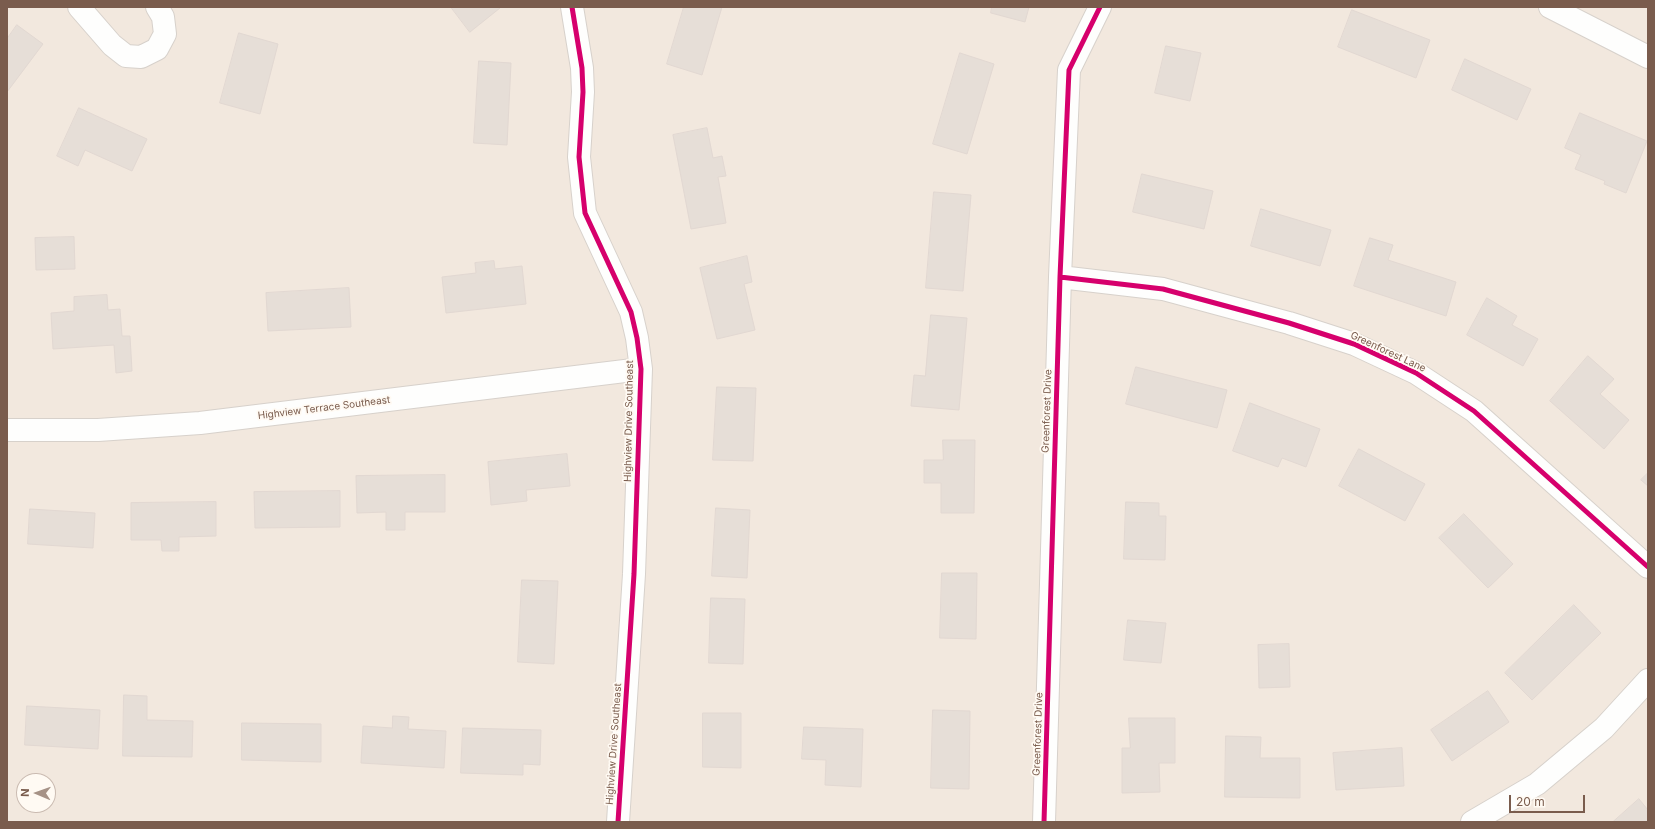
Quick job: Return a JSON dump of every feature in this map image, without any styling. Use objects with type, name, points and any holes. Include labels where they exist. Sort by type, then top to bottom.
[{"type":"street","points":[[78,7],[112,46],[126,56],[141,57],[157,49],[165,34],[163,17],[157,7]]},
{"type":"street","name":"Highview Drive Southeast","points":[[572,7],[582,68],[583,92],[580,157],[586,213],[631,312],[637,338],[641,369],[634,574],[618,822]]},
{"type":"street","name":"Greenforest Drive","points":[[1044,822],[1060,276],[1069,70],[1100,7]]},
{"type":"street","points":[[1550,7],[1648,57]]},
{"type":"street","name":"Greenforest Lane","points":[[1060,276],[1163,289],[1289,323],[1354,344],[1416,373],[1474,411],[1648,567]]},
{"type":"street","name":"Highview Terrace Southeast","points":[[7,430],[98,430],[200,423],[641,369]]},
{"type":"street","points":[[1472,822],[1537,784],[1604,728],[1648,680]]},
{"type":"shaded area","points":[[7,7],[1648,7],[1648,822],[7,822]]},
{"type":"building","points":[[451,7],[499,7],[500,8],[470,32]]},
{"type":"building","points":[[684,7],[722,7],[702,75],[667,64]]},
{"type":"building","points":[[992,7],[1029,7],[1025,22],[991,13]]},
{"type":"building","points":[[1352,10],[1430,40],[1416,78],[1338,47]]},
{"type":"building","points":[[17,25],[43,44],[7,92],[7,39]]},
{"type":"building","points":[[239,33],[278,44],[260,114],[220,103]]},
{"type":"building","points":[[1166,46],[1201,53],[1190,101],[1155,93]]},
{"type":"building","points":[[960,53],[994,64],[967,154],[933,144]]},
{"type":"building","points":[[1465,59],[1531,89],[1517,120],[1452,90]]},
{"type":"building","points":[[479,61],[511,63],[507,145],[474,143]]},
{"type":"building","points":[[79,108],[147,139],[132,171],[85,150],[78,166],[57,156]]},
{"type":"building","points":[[1580,113],[1647,141],[1626,193],[1604,184],[1605,181],[1575,169],[1581,155],[1565,148]]},
{"type":"building","points":[[707,128],[713,158],[722,156],[726,176],[718,177],[726,223],[691,229],[673,135]]},
{"type":"building","points":[[1142,174],[1213,191],[1204,229],[1133,212]]},
{"type":"building","points":[[934,192],[971,195],[963,291],[926,288]]},
{"type":"building","points":[[1261,209],[1331,230],[1320,266],[1251,246]]},
{"type":"building","points":[[74,237],[75,269],[36,270],[35,238]]},
{"type":"building","points":[[1370,238],[1393,245],[1388,260],[1456,282],[1446,316],[1354,286]]},
{"type":"building","points":[[747,256],[752,282],[744,284],[755,330],[717,339],[700,268]]},
{"type":"building","points":[[494,261],[495,269],[522,266],[526,304],[446,313],[442,277],[476,273],[475,263]]},
{"type":"building","points":[[349,288],[351,327],[268,331],[266,293]]},
{"type":"building","points":[[107,295],[108,310],[120,309],[122,336],[130,336],[132,371],[116,373],[114,345],[53,349],[51,313],[74,311],[74,297]]},
{"type":"building","points":[[1487,298],[1517,316],[1512,325],[1538,339],[1523,366],[1467,335]]},
{"type":"building","points":[[931,315],[967,318],[959,410],[911,406],[914,375],[925,376]]},
{"type":"building","points":[[1588,356],[1614,379],[1600,394],[1629,420],[1604,449],[1550,401]]},
{"type":"building","points":[[1136,367],[1227,390],[1217,428],[1126,404]]},
{"type":"building","points":[[717,387],[756,388],[753,461],[713,460]]},
{"type":"building","points":[[1250,403],[1320,429],[1306,467],[1282,458],[1278,467],[1233,451]]},
{"type":"building","points":[[943,440],[975,440],[974,513],[941,513],[941,483],[924,483],[924,460],[943,460]]},
{"type":"building","points":[[1359,449],[1425,484],[1405,521],[1339,486]]},
{"type":"building","points":[[567,454],[570,486],[526,490],[527,501],[491,505],[488,462]]},
{"type":"building","points":[[1648,473],[1648,486],[1641,480]]},
{"type":"building","points":[[445,475],[445,512],[405,512],[405,530],[386,530],[386,512],[357,513],[356,476]]},
{"type":"building","points":[[340,491],[340,527],[255,528],[254,492]]},
{"type":"building","points":[[216,502],[216,536],[179,537],[179,551],[162,551],[161,540],[131,540],[131,503]]},
{"type":"building","points":[[1126,502],[1159,503],[1159,516],[1166,516],[1165,560],[1124,559]]},
{"type":"building","points":[[716,508],[750,510],[747,578],[712,576]]},
{"type":"building","points":[[30,509],[95,513],[93,548],[28,544]]},
{"type":"building","points":[[1464,514],[1513,564],[1488,588],[1439,538]]},
{"type":"building","points":[[942,573],[977,573],[976,639],[940,638]]},
{"type":"building","points":[[522,580],[558,581],[554,664],[518,662]]},
{"type":"building","points":[[711,598],[745,599],[743,664],[709,663]]},
{"type":"building","points":[[1574,605],[1601,633],[1532,700],[1505,673]]},
{"type":"building","points":[[1128,620],[1166,623],[1161,663],[1124,660]]},
{"type":"building","points":[[1289,644],[1290,687],[1259,688],[1258,645]]},
{"type":"building","points":[[1488,691],[1509,722],[1452,761],[1431,730]]},
{"type":"building","points":[[124,695],[147,696],[147,720],[193,721],[192,757],[123,756]]},
{"type":"building","points":[[27,706],[100,710],[98,749],[25,745]]},
{"type":"building","points":[[933,710],[970,711],[969,789],[931,788]]},
{"type":"building","points":[[703,713],[741,713],[741,768],[703,767]]},
{"type":"building","points":[[393,716],[409,717],[408,729],[446,731],[444,768],[361,763],[363,726],[392,728]]},
{"type":"building","points":[[1129,718],[1175,718],[1175,763],[1159,763],[1160,792],[1122,793],[1122,748],[1130,748]]},
{"type":"building","points":[[242,723],[321,724],[321,762],[242,760]]},
{"type":"building","points":[[804,727],[863,729],[861,787],[825,785],[826,760],[802,759]]},
{"type":"building","points":[[463,728],[541,730],[540,765],[523,764],[523,775],[461,773]]},
{"type":"building","points":[[1226,736],[1261,737],[1260,758],[1300,758],[1300,798],[1225,797]]},
{"type":"building","points":[[1402,748],[1404,786],[1336,790],[1333,753]]},
{"type":"building","points":[[1639,799],[1648,810],[1648,822],[1613,822]]},
{"type":"cycle path","points":[[572,7],[582,68],[583,92],[579,157],[585,213],[631,312],[637,338],[641,369],[634,574],[618,822]]},
{"type":"cycle path","points":[[1044,822],[1060,277],[1069,70],[1100,7]]},
{"type":"cycle path","points":[[1060,277],[1163,289],[1289,323],[1354,344],[1416,373],[1474,411],[1648,567]]}]
